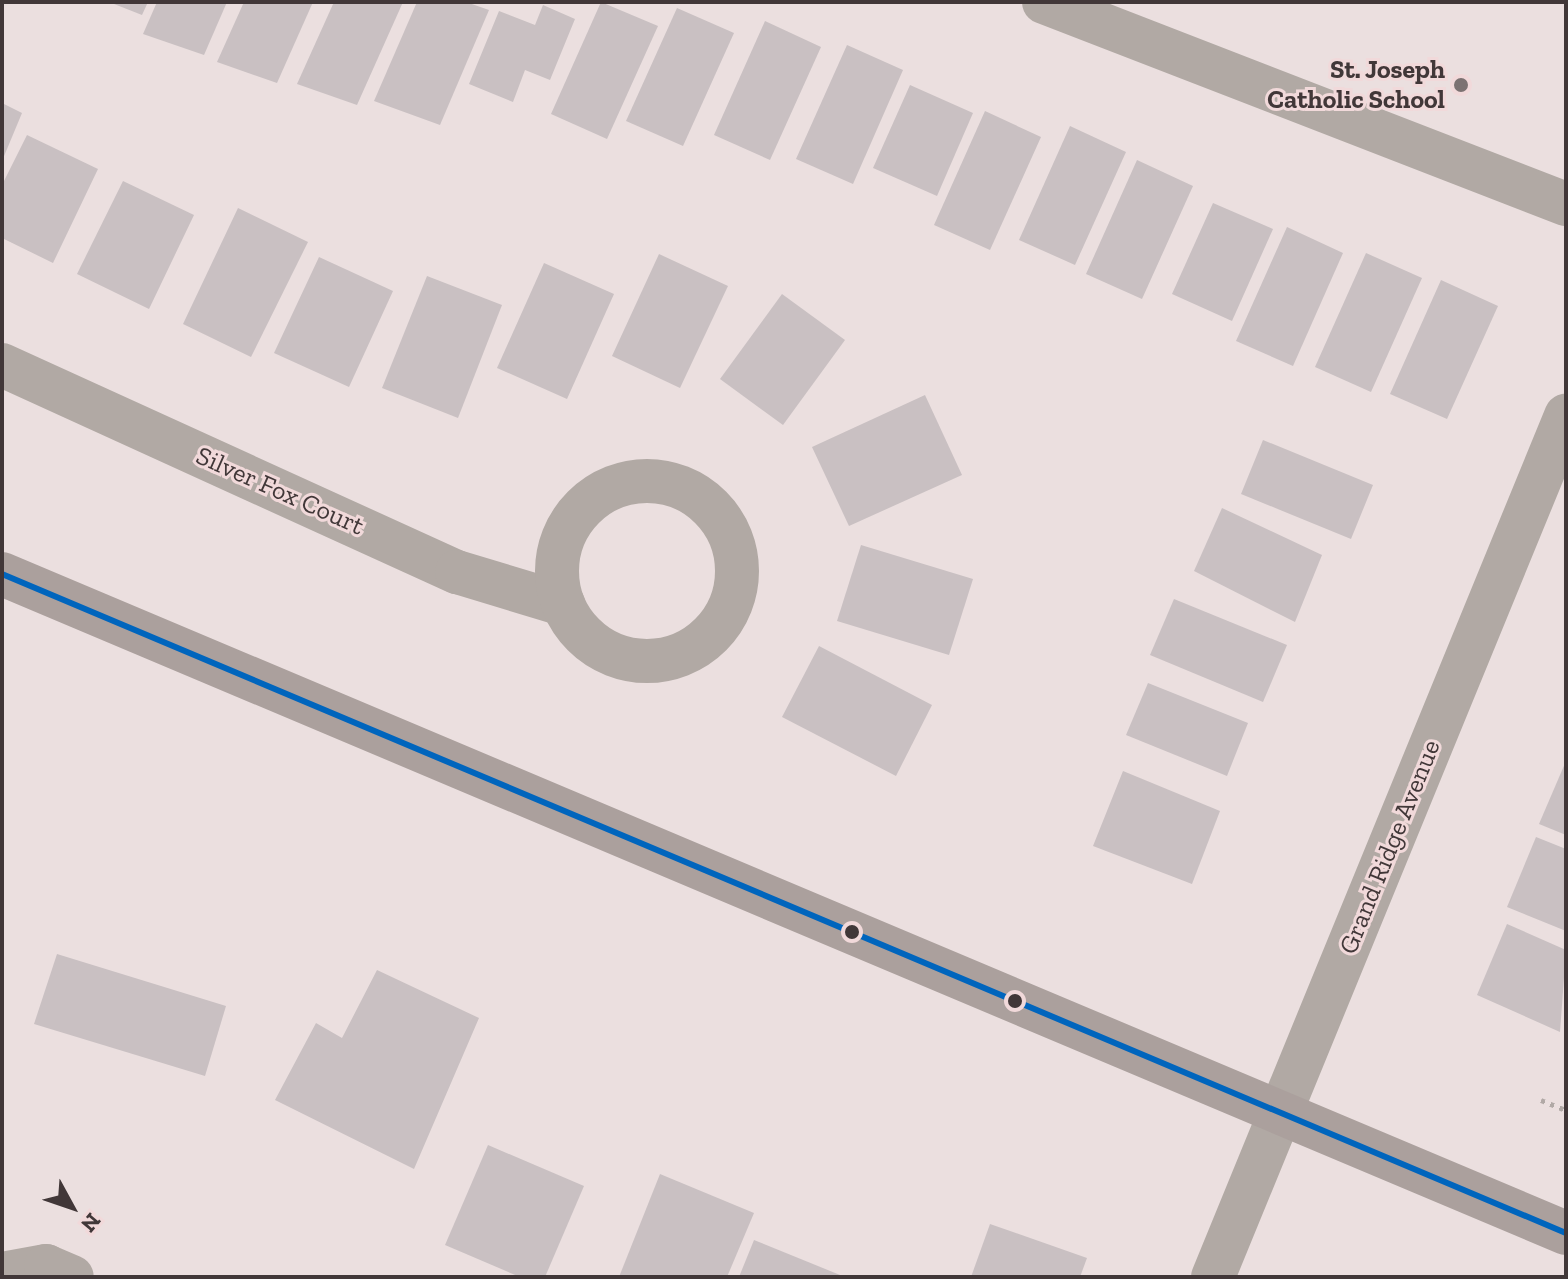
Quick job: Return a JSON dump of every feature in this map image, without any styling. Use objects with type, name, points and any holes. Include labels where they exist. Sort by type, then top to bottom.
[{"type":"main road","points":[[2,574],[1279,1117],[1566,1233]]},
{"type":"street","points":[[1044,2],[1566,204]]},
{"type":"street","name":"Silver Fox Court","points":[[2,365],[457,572],[563,604]]},
{"type":"street","name":"Grand Ridge Avenue","points":[[1213,1277],[1566,416]]},
{"type":"street","points":[[628,482],[690,491],[715,510],[731,537],[735,593],[723,618],[681,654],[625,658],[599,647],[563,604],[559,558],[576,515],[628,482]]},
{"type":"street","points":[[2,1274],[46,1266],[72,1277]]},
{"type":"path","points":[[1541,1100],[1566,1110]]},
{"type":"building","points":[[109,2],[148,2],[142,15]]},
{"type":"building","points":[[157,2],[227,2],[204,55],[143,34]]},
{"type":"building","points":[[244,2],[313,2],[277,83],[217,62]]},
{"type":"building","points":[[334,2],[403,2],[357,105],[297,84]]},
{"type":"building","points":[[417,2],[466,2],[489,10],[440,125],[374,101]]},
{"type":"building","points":[[601,2],[658,26],[607,139],[551,114]]},
{"type":"building","points":[[543,5],[575,19],[550,80],[525,70],[513,102],[469,84],[499,11],[535,25]]},
{"type":"building","points":[[677,8],[734,33],[683,146],[626,121]]},
{"type":"building","points":[[765,21],[821,47],[770,160],[714,135]]},
{"type":"building","points":[[847,45],[903,70],[853,184],[796,159]]},
{"type":"building","points":[[910,85],[973,113],[937,196],[873,168]]},
{"type":"building","points":[[2,103],[22,113],[2,161]]},
{"type":"building","points":[[985,111],[1041,137],[990,250],[934,225]]},
{"type":"building","points":[[1070,126],[1126,152],[1075,265],[1019,240]]},
{"type":"building","points":[[27,135],[98,169],[53,263],[2,238],[2,185]]},
{"type":"building","points":[[1137,160],[1193,186],[1142,299],[1086,274]]},
{"type":"building","points":[[123,181],[194,215],[149,309],[77,274]]},
{"type":"building","points":[[1213,203],[1273,229],[1232,321],[1172,294]]},
{"type":"building","points":[[238,208],[308,242],[251,357],[183,324]]},
{"type":"building","points":[[1287,227],[1343,253],[1293,366],[1236,341]]},
{"type":"building","points":[[1366,253],[1422,278],[1371,392],[1315,367]]},
{"type":"building","points":[[659,254],[728,286],[680,388],[612,356]]},
{"type":"building","points":[[319,257],[393,291],[349,387],[274,353]]},
{"type":"building","points":[[544,263],[614,294],[567,399],[497,368]]},
{"type":"building","points":[[427,276],[502,305],[458,418],[382,388]]},
{"type":"building","points":[[1441,280],[1498,306],[1447,419],[1390,394]]},
{"type":"building","points":[[782,294],[845,340],[783,425],[720,379]]},
{"type":"building","points":[[925,395],[962,475],[849,526],[812,447]]},
{"type":"building","points":[[1263,440],[1373,485],[1351,539],[1241,494]]},
{"type":"building","points":[[1222,508],[1322,555],[1295,622],[1194,571]]},
{"type":"building","points":[[861,545],[973,579],[949,655],[837,621]]},
{"type":"building","points":[[1174,599],[1287,645],[1263,702],[1150,655]]},
{"type":"building","points":[[819,646],[932,705],[896,776],[782,717]]},
{"type":"building","points":[[1148,683],[1248,723],[1227,776],[1126,735]]},
{"type":"building","points":[[1566,761],[1566,835],[1539,824]]},
{"type":"building","points":[[1123,771],[1220,811],[1192,884],[1093,846]]},
{"type":"building","points":[[1536,837],[1566,849],[1566,931],[1507,907]]},
{"type":"building","points":[[1507,924],[1566,950],[1560,1032],[1477,995]]},
{"type":"building","points":[[57,954],[226,1006],[205,1076],[34,1024]]},
{"type":"building","points":[[377,970],[479,1018],[414,1169],[275,1100],[316,1023],[342,1038]]},
{"type":"building","points":[[488,1145],[584,1186],[545,1277],[520,1277],[445,1245]]},
{"type":"building","points":[[660,1174],[754,1213],[727,1277],[619,1277]]},
{"type":"building","points":[[990,1224],[1087,1258],[1080,1277],[971,1277]]},
{"type":"building","points":[[754,1240],[845,1277],[739,1277]]},
{"type":"transit line","points":[[2,574],[1566,1233]]},
{"type":"place","name":"St. Joseph Catholic School","points":[[1461,85]]}]
